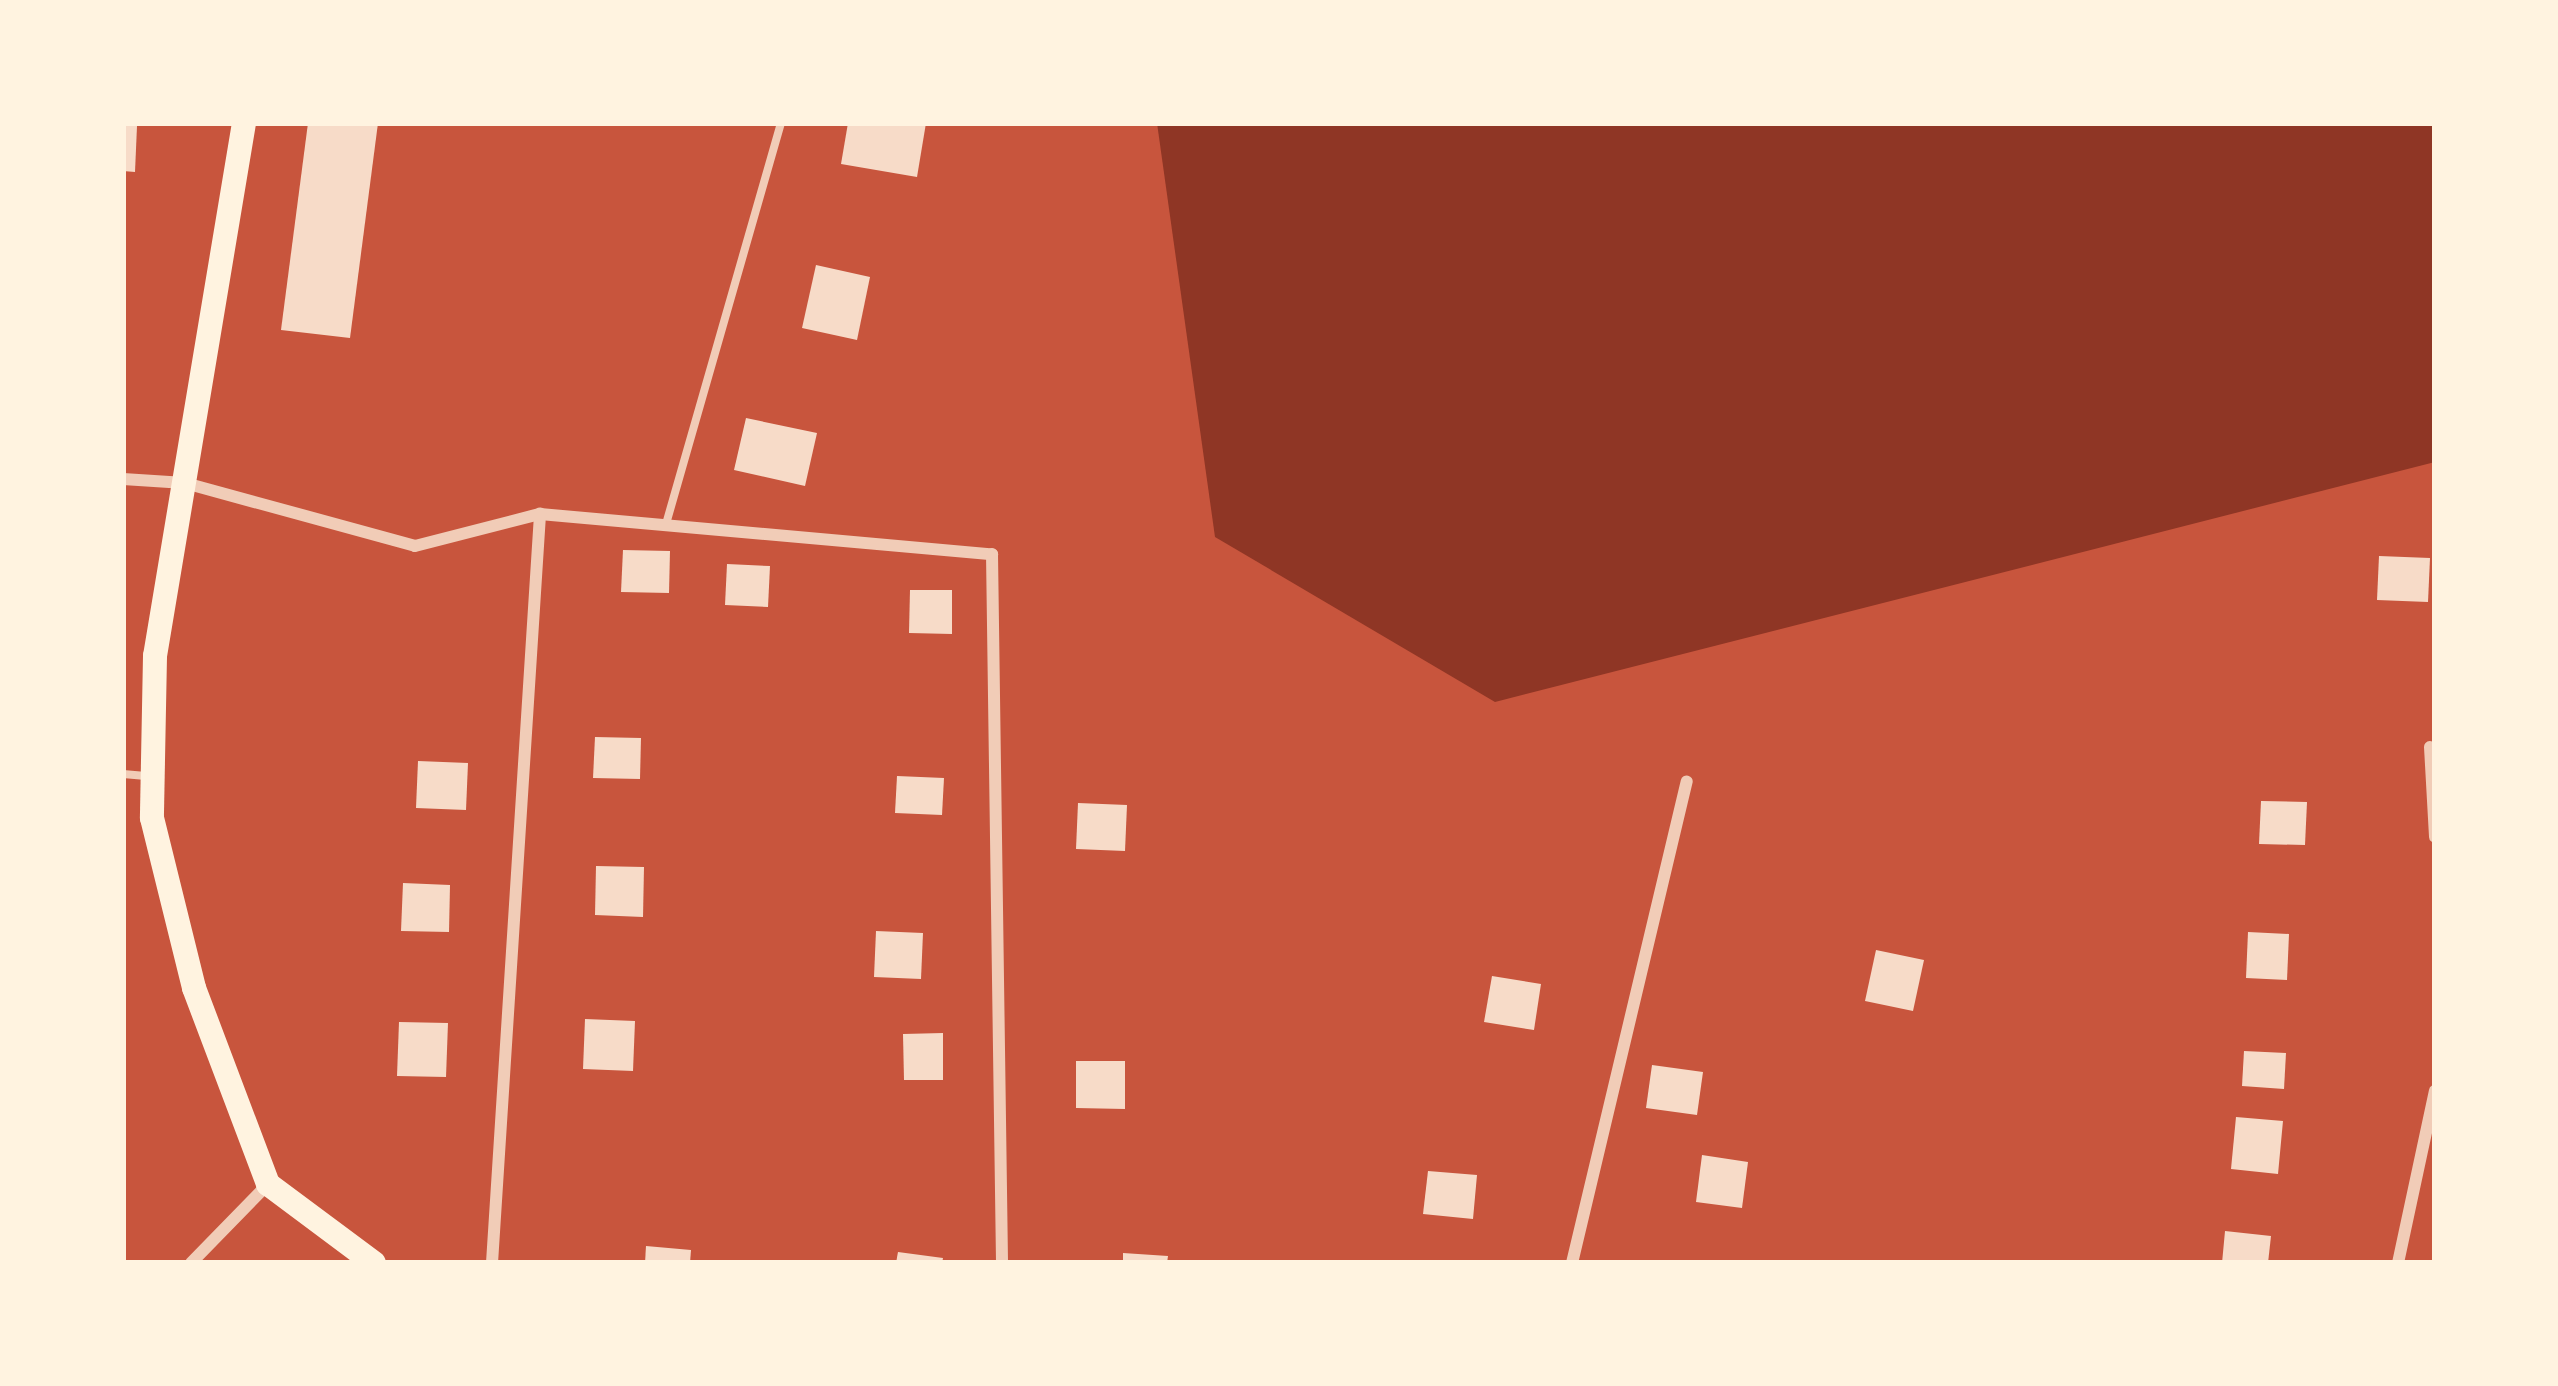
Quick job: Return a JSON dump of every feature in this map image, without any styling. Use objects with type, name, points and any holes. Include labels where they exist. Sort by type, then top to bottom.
[{"type":"main road","points":[[244,123],[155,656],[152,818],[194,988],[268,1184],[374,1263]]},
{"type":"street","points":[[123,479],[185,483],[416,546],[540,514],[992,554],[1003,1263]]},
{"type":"street","points":[[492,1263],[540,514]]},
{"type":"street","points":[[2430,747],[2435,836]]},
{"type":"street","points":[[1572,1263],[1687,782]]},
{"type":"street","points":[[2398,1263],[2435,1091]]},
{"type":"street","points":[[191,1263],[268,1184]]},
{"type":"lane","points":[[665,525],[781,123]]},
{"type":"lane","points":[[123,774],[153,777]]},
{"type":"shaded area","points":[[1157,123],[2435,123],[2435,462],[1495,702],[1215,537]]},
{"type":"building","points":[[308,123],[378,123],[350,338],[281,330]]},
{"type":"building","points":[[848,123],[926,123],[917,177],[841,164]]},
{"type":"building","points":[[123,125],[137,126],[135,172],[123,171]]},
{"type":"building","points":[[816,265],[870,277],[857,340],[802,328]]},
{"type":"building","points":[[746,418],[817,433],[805,486],[734,470]]},
{"type":"building","points":[[623,550],[670,551],[669,593],[621,592]]},
{"type":"building","points":[[2379,556],[2430,558],[2428,602],[2377,600]]},
{"type":"building","points":[[727,564],[770,566],[768,607],[725,605]]},
{"type":"building","points":[[910,590],[952,590],[952,634],[909,633]]},
{"type":"building","points":[[595,737],[641,738],[640,779],[593,778]]},
{"type":"building","points":[[418,761],[468,763],[466,810],[416,808]]},
{"type":"building","points":[[897,776],[944,778],[942,815],[895,813]]},
{"type":"building","points":[[2261,801],[2307,802],[2305,845],[2259,844]]},
{"type":"building","points":[[1078,803],[1127,805],[1125,851],[1076,849]]},
{"type":"building","points":[[596,866],[644,867],[643,917],[595,915]]},
{"type":"building","points":[[403,883],[450,885],[449,932],[401,931]]},
{"type":"building","points":[[876,931],[923,933],[921,979],[874,977]]},
{"type":"building","points":[[2248,932],[2289,934],[2287,980],[2246,978]]},
{"type":"building","points":[[1876,950],[1924,960],[1913,1011],[1865,1001]]},
{"type":"building","points":[[1492,976],[1541,984],[1534,1030],[1484,1022]]},
{"type":"building","points":[[585,1019],[635,1021],[633,1071],[583,1069]]},
{"type":"building","points":[[399,1022],[448,1023],[446,1077],[397,1076]]},
{"type":"building","points":[[943,1033],[943,1080],[904,1080],[903,1034]]},
{"type":"building","points":[[2244,1051],[2286,1053],[2284,1089],[2242,1086]]},
{"type":"building","points":[[1076,1061],[1125,1061],[1125,1109],[1076,1108]]},
{"type":"building","points":[[1652,1065],[1703,1072],[1697,1115],[1646,1108]]},
{"type":"building","points":[[2236,1117],[2283,1121],[2278,1174],[2231,1169]]},
{"type":"building","points":[[1702,1155],[1748,1162],[1742,1208],[1696,1202]]},
{"type":"building","points":[[1428,1171],[1477,1175],[1473,1219],[1423,1214]]},
{"type":"building","points":[[2225,1231],[2271,1236],[2268,1263],[2222,1263]]},
{"type":"building","points":[[646,1246],[691,1250],[690,1263],[645,1263]]},
{"type":"building","points":[[898,1252],[943,1258],[942,1263],[896,1263]]},
{"type":"building","points":[[1123,1253],[1168,1256],[1167,1263],[1123,1263]]}]
